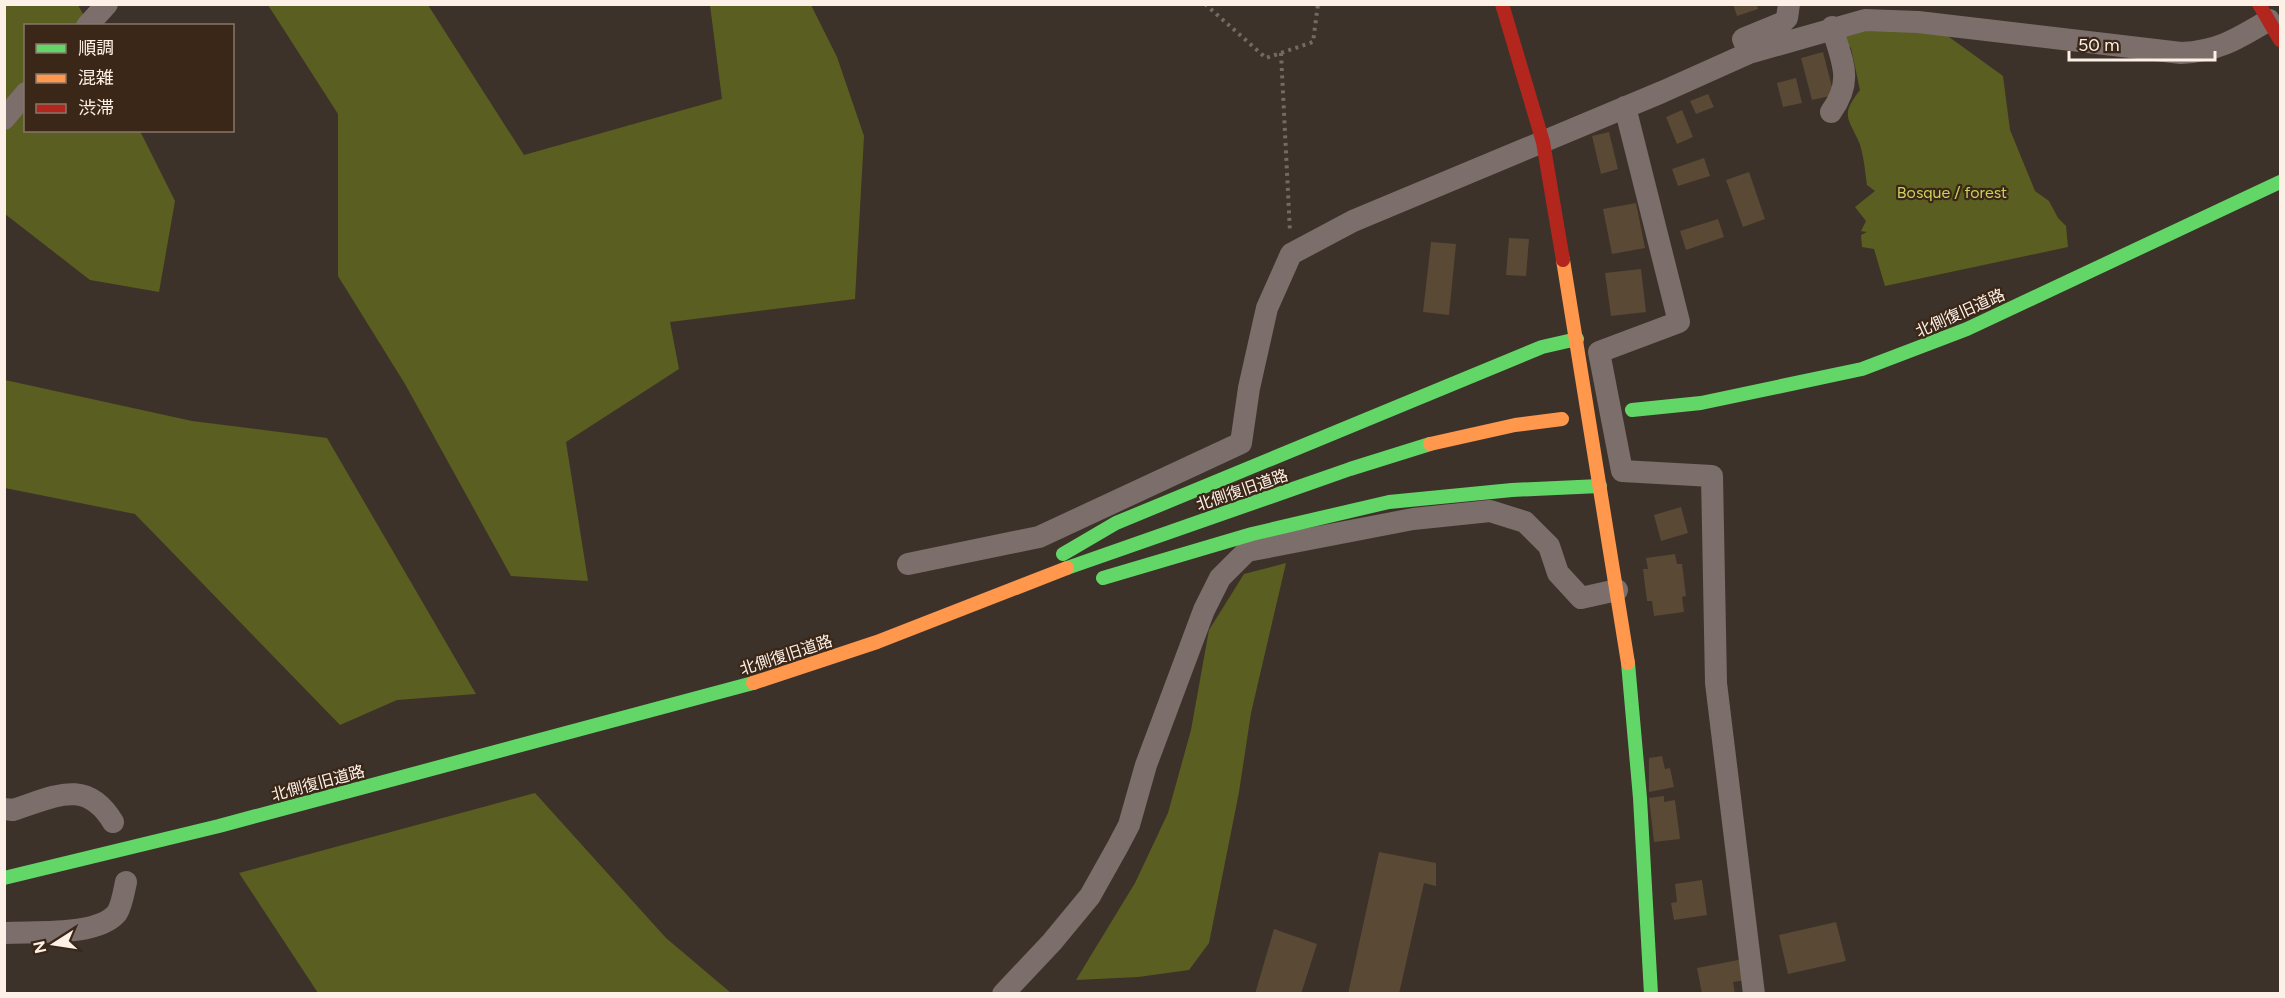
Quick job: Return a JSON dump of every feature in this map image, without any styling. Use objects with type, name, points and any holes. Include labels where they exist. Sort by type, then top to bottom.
[{"type":"main road","points":[[1502,4],[1543,142],[1617,590],[1630,679],[1640,798],[1650,993]]},
{"type":"main road","points":[[2264,12],[2280,40]]},
{"type":"main road","name":"北側復旧道路","points":[[1632,410],[1701,403],[1809,382],[1881,363],[1967,329],[2280,182]]},
{"type":"main road","points":[[978,602],[1116,523],[1542,347],[1577,339]]},
{"type":"main road","name":"北側復旧道路","points":[[4,878],[219,826],[738,688],[877,642],[1070,567],[1423,446],[1515,424],[1563,419]]},
{"type":"main road","points":[[1085,583],[1252,534],[1389,502],[1512,490],[1600,486]]},
{"type":"main road","points":[[978,602],[1052,590]]},
{"type":"street","points":[[89,24],[106,4]]},
{"type":"street","points":[[1749,53],[1743,39],[1782,23],[1787,18],[1788,4]]},
{"type":"street","points":[[908,564],[1039,537],[1241,443],[1249,388],[1267,308],[1291,254],[1353,221],[1749,53],[1832,27],[1864,20],[1918,22],[2181,53],[2207,51],[2232,43],[2264,12]]},
{"type":"street","points":[[1831,112],[1845,87],[1845,71],[1832,27]]},
{"type":"street","points":[[4,119],[24,95]]},
{"type":"street","points":[[1625,107],[1679,322],[1599,352],[1622,471],[1712,476],[1716,683],[1754,993]]},
{"type":"street","points":[[1003,993],[1052,942],[1089,896],[1118,846],[1129,825],[1146,765],[1204,610],[1220,578],[1247,551],[1413,519],[1490,511],[1525,522],[1549,546],[1558,573],[1581,598],[1617,590]]},
{"type":"street","points":[[4,809],[13,810],[63,795],[83,794],[103,805],[114,822]]},
{"type":"street","points":[[4,933],[89,929],[106,923],[118,911],[126,882]]},
{"type":"path","points":[[1205,4],[1266,58],[1313,42],[1318,4]]},
{"type":"path","points":[[1281,53],[1291,254]]},
{"type":"green space","points":[[4,5],[78,5],[88,24],[24,24],[24,132],[140,132],[175,201],[159,292],[90,280],[5,214]]},
{"type":"green space","points":[[268,5],[428,5],[524,155],[722,99],[710,5],[811,5],[837,57],[864,136],[855,299],[670,322],[679,369],[566,442],[588,581],[511,576],[405,384],[338,276],[338,114]]},
{"type":"green space","name":"Bosque / forest","points":[[1822,25],[1938,29],[2003,76],[2010,130],[2035,191],[2049,201],[2058,218],[2066,226],[2068,247],[1885,286],[1874,249],[1862,247],[1861,235],[1867,232],[1861,231],[1866,221],[1855,207],[1875,191],[1867,185],[1861,147],[1848,116],[1850,105],[1860,90],[1851,48]]},
{"type":"green space","points":[[5,380],[192,421],[327,438],[476,694],[397,700],[340,725],[135,514],[5,488]]},
{"type":"green space","points":[[1286,563],[1251,713],[1239,792],[1209,943],[1189,970],[1138,977],[1076,980],[1135,883],[1168,813],[1191,730],[1209,630],[1244,574]]},
{"type":"green space","points":[[535,793],[666,938],[731,993],[318,993],[239,873]]},
{"type":"building","points":[[1733,4],[1757,4],[1758,9],[1737,16]]},
{"type":"building","points":[[1823,52],[1834,95],[1812,100],[1801,58]]},
{"type":"building","points":[[1796,78],[1802,103],[1783,107],[1777,83]]},
{"type":"building","points":[[1708,94],[1714,107],[1696,114],[1690,101]]},
{"type":"building","points":[[1682,110],[1693,137],[1677,144],[1666,117]]},
{"type":"building","points":[[1609,132],[1618,169],[1601,174],[1592,136]]},
{"type":"building","points":[[1704,158],[1710,176],[1678,186],[1672,169]]},
{"type":"building","points":[[1749,172],[1765,219],[1743,227],[1726,180]]},
{"type":"building","points":[[1636,203],[1645,248],[1612,254],[1603,209]]},
{"type":"building","points":[[1718,219],[1724,237],[1686,250],[1680,231]]},
{"type":"building","points":[[1509,238],[1529,239],[1526,276],[1506,275]]},
{"type":"building","points":[[1431,242],[1456,244],[1449,315],[1423,312]]},
{"type":"building","points":[[1641,269],[1646,312],[1611,316],[1605,273]]},
{"type":"building","points":[[1681,507],[1688,533],[1661,541],[1654,515]]},
{"type":"building","points":[[1675,554],[1677,564],[1682,564],[1686,596],[1682,597],[1684,612],[1654,616],[1652,601],[1647,601],[1643,569],[1648,569],[1646,558]]},
{"type":"building","points":[[1662,756],[1665,769],[1670,768],[1674,787],[1649,792],[1649,758]]},
{"type":"building","points":[[1664,796],[1664,802],[1675,800],[1680,839],[1654,842],[1649,798]]},
{"type":"building","points":[[1379,852],[1436,863],[1436,886],[1424,883],[1399,994],[1348,994]]},
{"type":"building","points":[[1702,880],[1707,915],[1674,920],[1671,903],[1677,902],[1675,884]]},
{"type":"building","points":[[1836,922],[1846,961],[1788,974],[1779,935]]},
{"type":"building","points":[[1274,929],[1317,944],[1301,994],[1255,994]]},
{"type":"building","points":[[1743,959],[1747,980],[1733,982],[1735,994],[1702,994],[1697,968]]},
{"type":"traffic: fast","points":[[1632,410],[1701,403],[1862,369],[1967,329],[2280,182]]},
{"type":"traffic: fast","points":[[1063,554],[1116,523],[1542,347],[1577,339]]},
{"type":"traffic: fast","points":[[1067,568],[1350,469],[1430,444]]},
{"type":"traffic: fast","points":[[1103,578],[1252,534],[1389,502],[1512,490],[1600,486]]},
{"type":"traffic: fast","points":[[1628,663],[1640,798],[1651,994]]},
{"type":"traffic: fast","points":[[4,878],[219,826],[753,683]]},
{"type":"traffic: slow","points":[[1563,260],[1628,663]]},
{"type":"traffic: slow","points":[[1430,444],[1515,425],[1562,419]]},
{"type":"traffic: slow","points":[[753,683],[877,642],[1067,568]]},
{"type":"traffic: jam","points":[[1502,4],[1543,142],[1563,260]]},
{"type":"traffic: jam","points":[[2259,4],[2280,40]]}]
